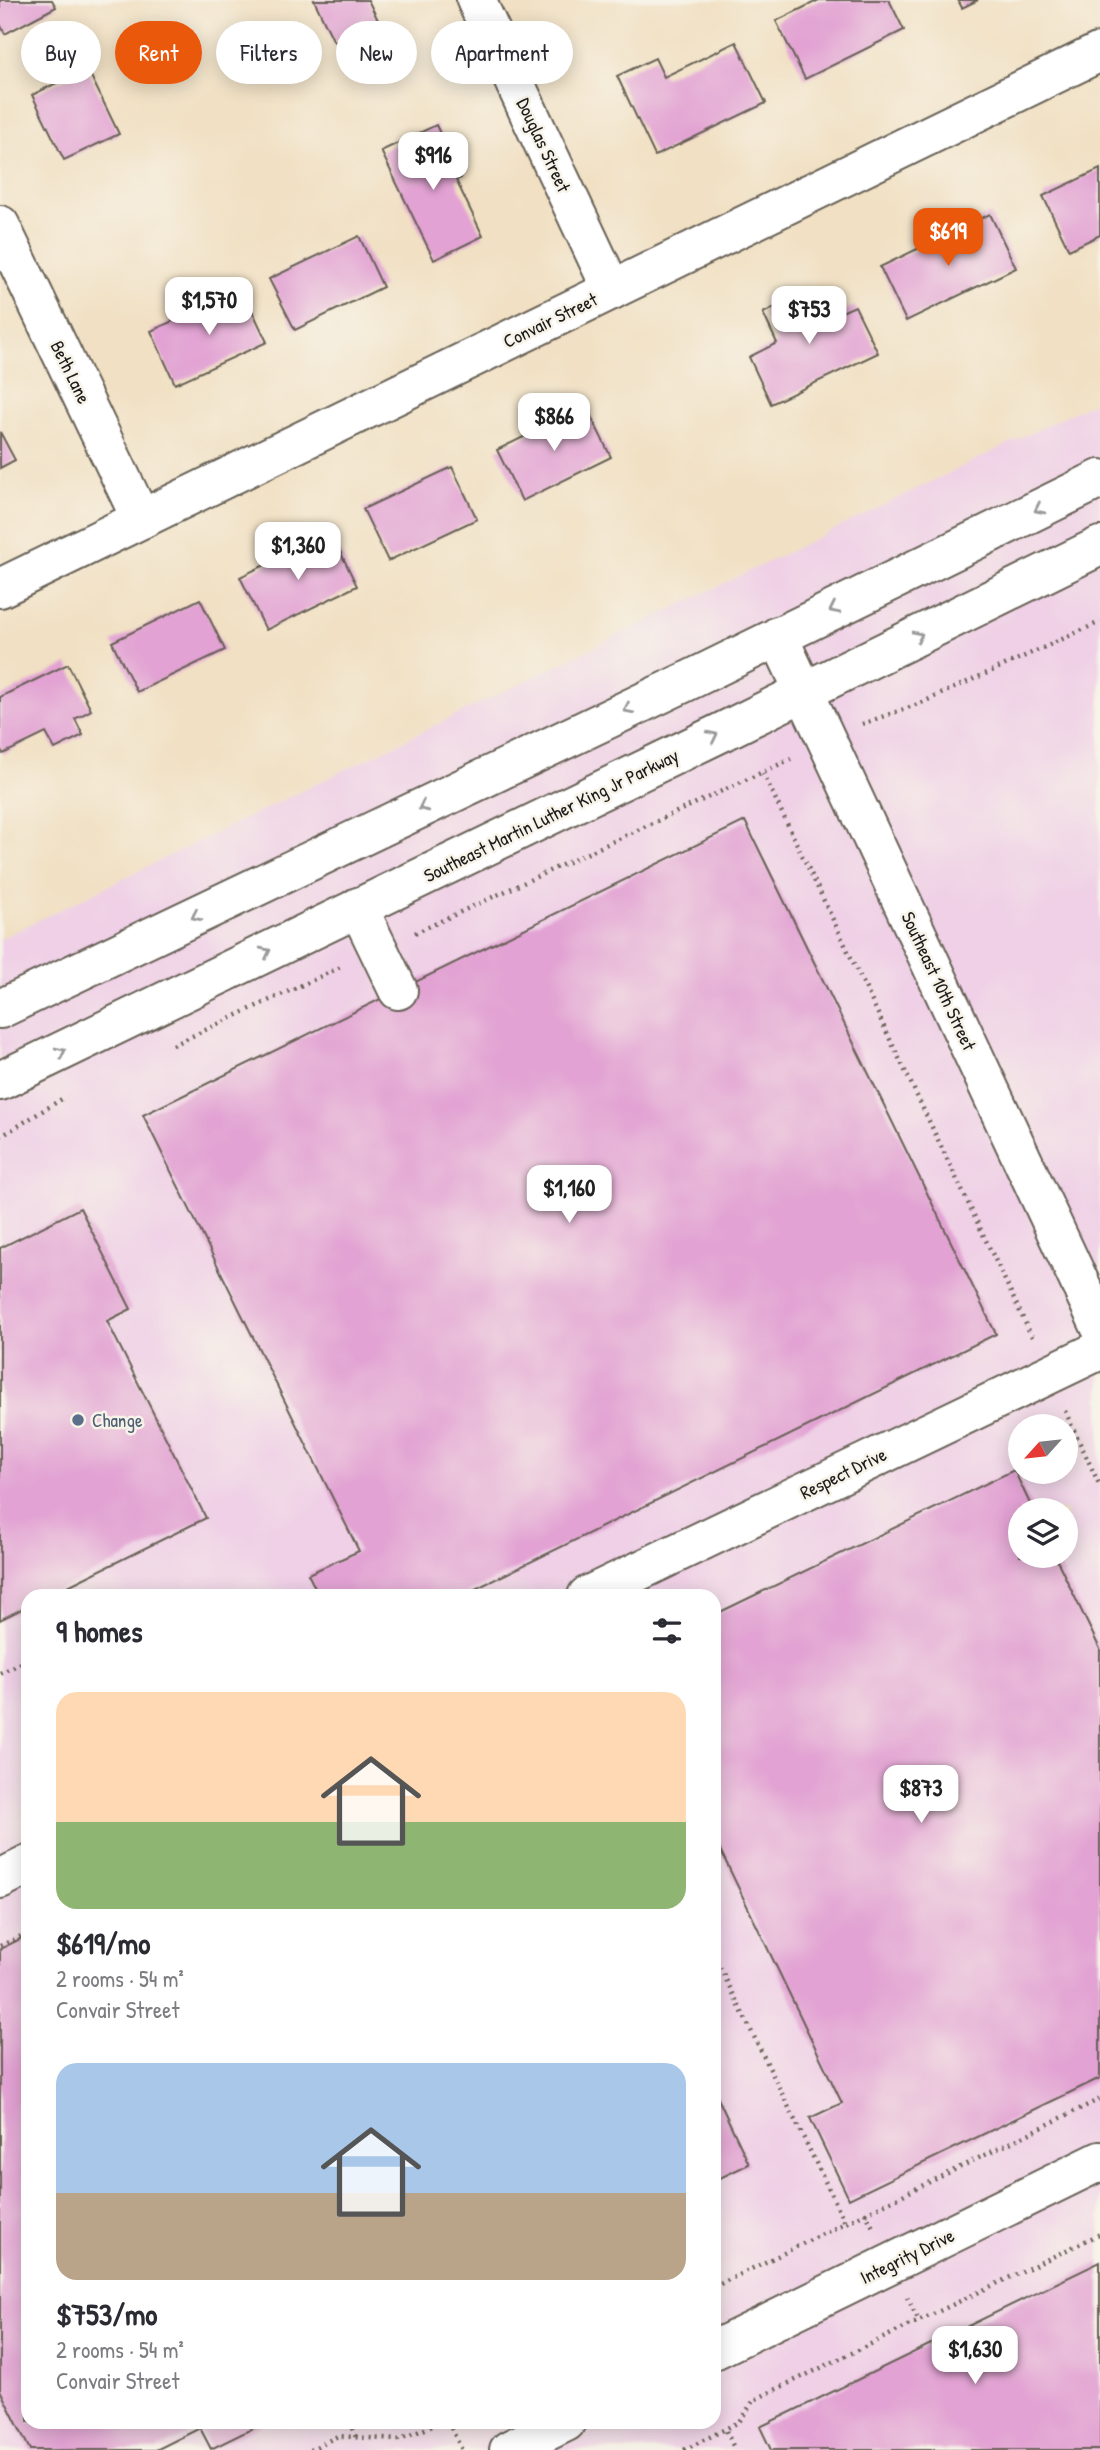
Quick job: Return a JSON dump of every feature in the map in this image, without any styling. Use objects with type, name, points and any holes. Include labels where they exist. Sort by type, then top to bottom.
[{"type":"street","name":"Douglas Street","points":[[476,0],[612,290]]},
{"type":"street","name":"Convair Street","points":[[0,588],[1100,52]]},
{"type":"street","name":"Beth Lane","points":[[0,225],[141,519]]},
{"type":"street","points":[[0,1009],[1100,479]]},
{"type":"street","name":"Southeast Martin Luther King Jr Parkway","points":[[0,1082],[1100,546]]},
{"type":"street","name":"Southeast 10th Street","points":[[778,636],[1100,1326]]},
{"type":"street","points":[[358,908],[398,990]]},
{"type":"street","name":"Respect Drive","points":[[601,1589],[1100,1350]]},
{"type":"street","points":[[0,1879],[21,1868]]},
{"type":"street","name":"Integrity Drive","points":[[721,2347],[1100,2161]]},
{"type":"street","points":[[509,2450],[552,2429]]},
{"type":"path","points":[[871,720],[921,703],[1100,622]]},
{"type":"path","points":[[763,773],[1032,1336]]},
{"type":"path","points":[[1078,1439],[1100,1486]]},
{"type":"path","points":[[0,1673],[21,1663]]},
{"type":"path","points":[[0,1946],[21,1936]]},
{"type":"path","points":[[721,1969],[845,2222]]},
{"type":"path","points":[[721,2284],[1100,2099]]},
{"type":"path","points":[[684,2450],[726,2431],[739,2422],[754,2400],[1100,2234]]},
{"type":"path","points":[[352,2429],[357,2438]]},
{"type":"path","points":[[310,2450],[338,2436],[398,2440],[425,2429]]},
{"type":"path","points":[[452,2429],[462,2450]]},
{"type":"path","points":[[726,2431],[735,2450]]},
{"type":"shaded area","points":[[1100,399],[1100,2450],[0,2450],[0,939]]},
{"type":"building","points":[[0,0],[52,0],[56,7],[30,21],[21,21],[21,26],[5,34],[0,24]]},
{"type":"building","points":[[314,0],[368,0],[378,20],[336,21],[334,42]]},
{"type":"building","points":[[819,0],[889,0],[904,30],[805,79],[776,21]]},
{"type":"building","points":[[958,0],[978,0],[962,8]]},
{"type":"building","points":[[736,42],[766,103],[655,156],[617,76],[655,58],[664,77]]},
{"type":"building","points":[[54,84],[95,84],[119,134],[64,160],[32,95]]},
{"type":"building","points":[[436,125],[461,178],[456,180],[483,236],[434,260],[381,151]]},
{"type":"building","points":[[1100,169],[1100,235],[1069,250],[1043,196]]},
{"type":"building","points":[[990,214],[1016,268],[906,321],[880,267]]},
{"type":"building","points":[[359,236],[383,287],[295,330],[269,279]]},
{"type":"building","points":[[242,289],[267,342],[175,384],[151,331]]},
{"type":"building","points":[[810,290],[824,320],[855,306],[878,353],[771,404],[749,357],[777,343],[763,313]]},
{"type":"building","points":[[586,406],[611,457],[522,501],[497,450]]},
{"type":"building","points":[[0,432],[15,460],[0,468]]},
{"type":"building","points":[[452,467],[477,519],[388,561],[363,509]]},
{"type":"building","points":[[331,533],[357,586],[266,630],[240,577]]},
{"type":"building","points":[[200,599],[225,650],[137,692],[112,642]]},
{"type":"building","points":[[68,664],[91,710],[75,719],[83,735],[55,749],[46,733],[3,754],[0,748],[0,697]]},
{"type":"building","points":[[745,821],[996,1334],[475,1589],[316,1589],[308,1574],[359,1551],[143,1115]]},
{"type":"building","name":"Change","points":[[80,1208],[131,1309],[107,1321],[206,1518],[62,1589],[21,1589],[21,1610],[0,1620],[0,1248]]},
{"type":"building","points":[[1008,1473],[1008,1484],[1021,1484],[1027,1498],[1008,1498],[1008,1568],[1061,1568],[1100,1649],[1100,2078],[849,2199],[810,2118],[842,2103],[721,1852],[721,1612]]},
{"type":"building","points":[[21,1938],[21,2429],[198,2429],[156,2450],[30,2450],[0,2390],[0,1949]]},
{"type":"building","points":[[721,2105],[749,2164],[721,2178]]},
{"type":"building","points":[[1100,2262],[1100,2450],[771,2450],[760,2427]]},
{"type":"building","points":[[201,2429],[252,2429],[211,2449]]},
{"type":"place","name":"Change","points":[[78,1420]]}]
